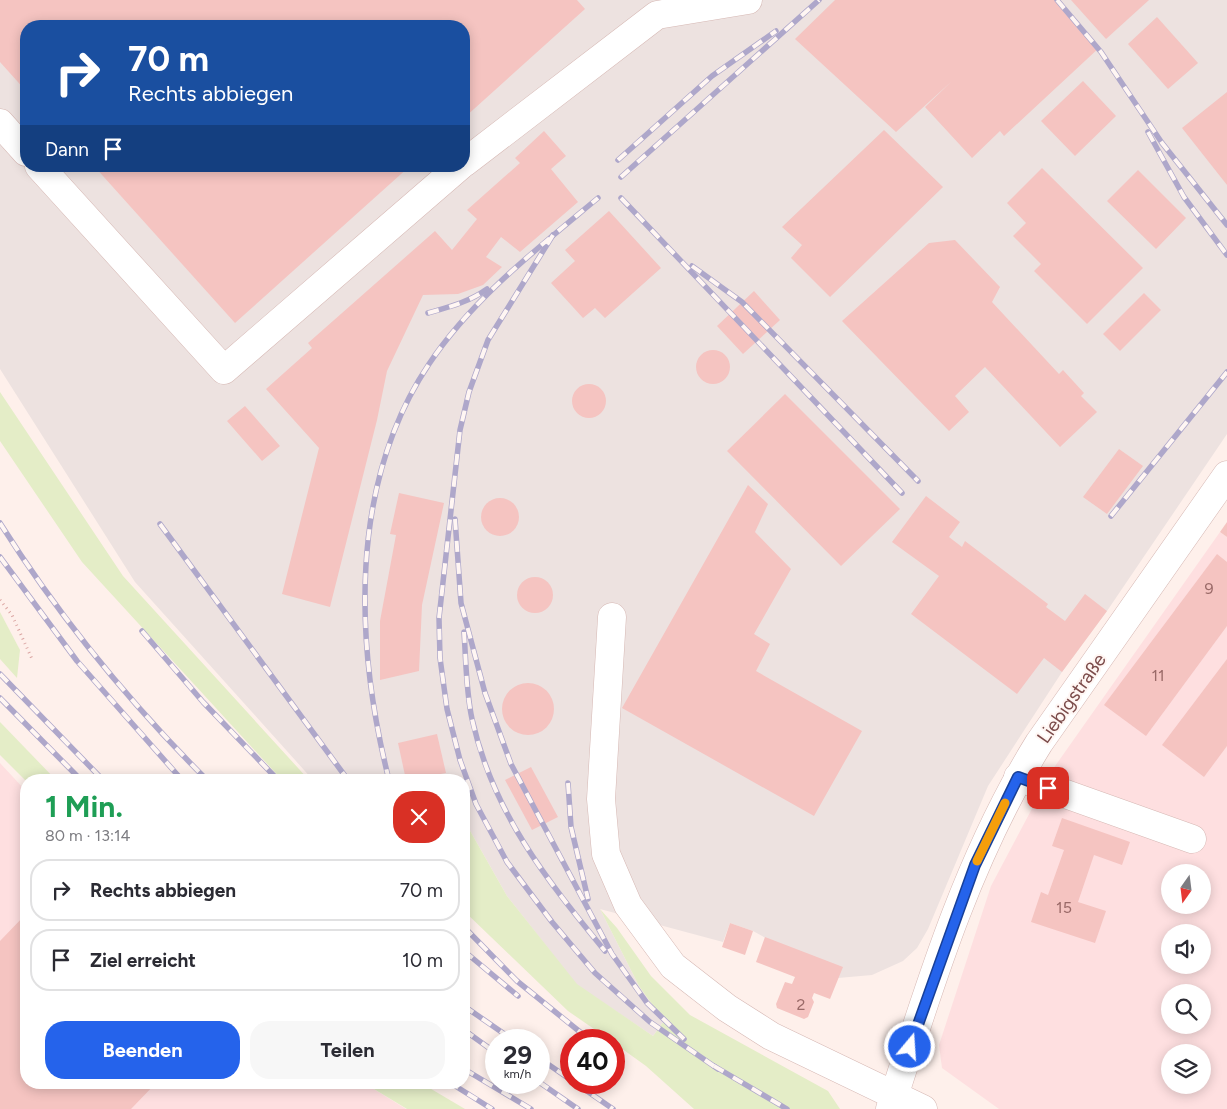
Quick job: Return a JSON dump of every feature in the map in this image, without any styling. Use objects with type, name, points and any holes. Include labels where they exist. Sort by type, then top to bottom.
[{"type":"street","points":[[470,158],[657,15],[748,0]]},
{"type":"street","points":[[0,123],[20,145]]},
{"type":"street","points":[[44,172],[224,370],[453,172]]},
{"type":"street","name":"Liebigstraße","points":[[892,1102],[975,865],[1018,777],[1039,743],[1227,475]]},
{"type":"street","points":[[612,618],[601,799],[606,854],[628,905],[673,966],[727,1008],[771,1036],[892,1102],[923,1109]]},
{"type":"street","points":[[1018,777],[1192,839]]},
{"type":"path","points":[[0,600],[12,614],[32,659]]},
{"type":"shaded area","points":[[0,0],[1227,0],[1227,434],[1107,611],[1062,672],[988,786],[928,929],[917,948],[903,961],[872,975],[838,978],[753,931],[730,923],[723,942],[600,909],[639,986],[664,1021],[653,1036],[577,985],[507,896],[470,831],[470,774],[308,774],[135,582],[0,369]]},
{"type":"shaded area","points":[[1220,532],[1227,537],[1227,1109],[999,1109],[942,1068],[939,1045],[991,886],[1053,769]]},
{"type":"shaded area","points":[[0,763],[20,785],[20,1089],[374,1089],[406,1109],[0,1109]]},
{"type":"green space","points":[[0,392],[123,576],[304,774],[276,774],[82,562],[0,441]]},
{"type":"green space","points":[[0,612],[20,650],[17,678],[0,659]]},
{"type":"green space","points":[[0,722],[50,774],[20,775],[0,755]]},
{"type":"green space","points":[[470,831],[507,896],[577,984],[653,1036],[664,1021],[639,986],[600,909],[617,928],[651,976],[690,1015],[828,1091],[840,1109],[694,1109],[646,1066],[625,1051],[625,1029],[594,1029],[568,1011],[470,917]]},
{"type":"green space","points":[[374,1089],[431,1089],[465,1109],[407,1109]]},
{"type":"building","points":[[0,0],[577,0],[585,9],[470,113],[470,20],[20,20],[20,84],[0,62]]},
{"type":"building","points":[[835,0],[1056,0],[1100,47],[1004,136],[1000,131],[972,158],[925,107],[952,81],[896,132],[795,39]]},
{"type":"building","points":[[1071,0],[1149,0],[1106,39]]},
{"type":"building","points":[[1157,17],[1198,63],[1168,89],[1128,44]]},
{"type":"building","points":[[1083,81],[1116,116],[1075,156],[1041,121]]},
{"type":"building","points":[[1227,92],[1227,185],[1182,128]]},
{"type":"building","points":[[884,130],[943,187],[830,297],[791,258],[802,245],[782,227]]},
{"type":"building","points":[[544,131],[566,156],[551,169],[578,202],[520,252],[501,237],[486,257],[502,267],[483,285],[458,294],[423,295],[387,371],[377,420],[330,607],[282,594],[319,448],[266,389],[312,348],[308,343],[435,231],[452,250],[477,219],[467,210],[520,163],[515,158]]},
{"type":"building","points":[[1042,168],[1143,268],[1087,324],[1034,271],[1041,264],[1013,236],[1026,223],[1007,203]]},
{"type":"building","points":[[1138,170],[1186,218],[1156,249],[1107,201]]},
{"type":"building","points":[[99,172],[403,172],[235,323]]},
{"type":"building","points":[[609,211],[661,268],[605,318],[595,308],[583,318],[551,283],[575,261],[565,250]]},
{"type":"building","points":[[955,240],[1000,287],[992,302],[1059,374],[1063,370],[1084,393],[1081,396],[1097,412],[1060,447],[985,367],[955,396],[969,412],[949,431],[842,321],[929,243]]},
{"type":"building","points":[[754,291],[780,320],[743,354],[717,326]]},
{"type":"building","points":[[1144,293],[1161,310],[1120,351],[1103,334]]},
{"type":"building","points":[[713,350],[725,355],[730,367],[725,379],[713,384],[701,379],[696,367],[701,355]]},
{"type":"building","points":[[589,384],[596,385],[601,389],[605,394],[605,408],[601,413],[596,417],[589,418],[582,417],[577,413],[573,408],[572,401],[573,394],[577,389],[582,385]]},
{"type":"building","points":[[785,394],[900,509],[841,566],[727,451]]},
{"type":"building","points":[[245,406],[280,446],[262,461],[227,421]]},
{"type":"building","points":[[1119,449],[1143,466],[1107,514],[1083,497]]},
{"type":"building","points":[[748,485],[768,504],[755,532],[791,569],[754,634],[770,644],[756,671],[862,731],[814,816],[622,708]]},
{"type":"building","points":[[399,493],[444,503],[422,605],[419,671],[380,680],[380,621],[396,535],[390,534]]},
{"type":"building","points":[[926,496],[960,522],[949,537],[962,547],[965,541],[1048,604],[1046,607],[1065,621],[1085,594],[1107,611],[1062,672],[1044,658],[1017,694],[911,614],[939,576],[892,542]]},
{"type":"building","points":[[500,498],[514,503],[519,517],[514,531],[500,536],[486,531],[481,517],[486,503]]},
{"type":"building","points":[[1227,522],[1227,537],[1220,532]]},
{"type":"building","points":[[1217,554],[1227,562],[1227,626],[1146,736],[1104,705]]},
{"type":"building","points":[[535,577],[542,578],[548,582],[552,588],[552,602],[548,608],[542,612],[535,613],[528,612],[522,608],[518,602],[517,595],[518,588],[522,582],[528,578]]},
{"type":"building","points":[[1227,659],[1227,746],[1204,777],[1162,745]]},
{"type":"building","points":[[523,683],[533,683],[547,690],[554,704],[554,714],[547,728],[533,735],[523,735],[513,731],[506,724],[502,714],[502,704],[506,694],[513,687]]},
{"type":"building","points":[[437,734],[446,773],[405,774],[398,743]]},
{"type":"building","points":[[531,767],[558,817],[532,830],[505,780]]},
{"type":"building","points":[[1062,818],[1130,842],[1122,865],[1094,855],[1078,902],[1106,911],[1095,943],[1031,922],[1041,892],[1048,895],[1064,850],[1052,846]]},
{"type":"building","points":[[20,920],[20,1089],[150,1089],[131,1109],[0,1109],[0,941]]},
{"type":"building","points":[[730,923],[753,931],[745,955],[722,947]]},
{"type":"building","points":[[765,937],[843,967],[830,999],[814,993],[812,998],[814,1002],[808,1017],[804,1019],[777,1008],[776,1004],[785,982],[792,984],[795,977],[756,962]]},
{"type":"railway","points":[[621,177],[819,0]]},
{"type":"railway","points":[[1057,0],[1101,52],[1162,143],[1227,225]]},
{"type":"railway","points":[[618,160],[712,76],[776,31]]},
{"type":"railway","points":[[1148,132],[1184,197],[1227,255]]},
{"type":"railway","points":[[388,774],[370,675],[365,621],[366,567],[372,513],[384,461],[403,411],[429,364],[446,340],[507,275],[598,198]]},
{"type":"railway","points":[[621,198],[902,493]]},
{"type":"railway","points":[[465,774],[447,709],[440,658],[439,618],[460,430],[469,392],[488,340],[553,235]]},
{"type":"railway","points":[[692,266],[742,302],[918,481]]},
{"type":"railway","points":[[428,313],[466,301],[487,289]]},
{"type":"railway","points":[[1111,516],[1227,372]]},
{"type":"railway","points":[[455,519],[461,603],[485,693],[511,764],[612,954],[647,1003],[684,1039]]},
{"type":"railway","points":[[0,523],[46,591],[96,657],[150,720],[201,774]]},
{"type":"railway","points":[[160,524],[344,774]]},
{"type":"railway","points":[[0,557],[77,661],[177,774]]},
{"type":"railway","points":[[142,631],[203,702],[272,774]]},
{"type":"railway","points":[[464,632],[467,687],[472,719],[481,753],[493,785],[524,843],[562,898],[605,951]]},
{"type":"railway","points":[[0,674],[97,774]]},
{"type":"railway","points":[[0,698],[75,774]]},
{"type":"railway","points":[[568,783],[571,827],[588,899]]},
{"type":"railway","points":[[470,788],[476,804],[507,862],[552,922],[595,973],[650,1022],[718,1069]]},
{"type":"railway","points":[[470,933],[517,981],[576,1029]]},
{"type":"railway","points":[[470,956],[518,996]]},
{"type":"railway","points":[[470,1010],[497,1029]]},
{"type":"railway","points":[[470,1034],[485,1045]]},
{"type":"railway","points":[[550,1066],[560,1072]]},
{"type":"railway","points":[[714,1066],[787,1109]]},
{"type":"railway","points":[[470,1073],[531,1109]]},
{"type":"railway","points":[[460,1089],[492,1109]]},
{"type":"railway","points":[[550,1090],[578,1109]]},
{"type":"railway","points":[[591,1094],[613,1109]]},
{"type":"slow traffic","points":[[977,861],[1005,803]]},
{"type":"route","points":[[910,1047],[975,865],[1018,777],[1048,788]]}]
